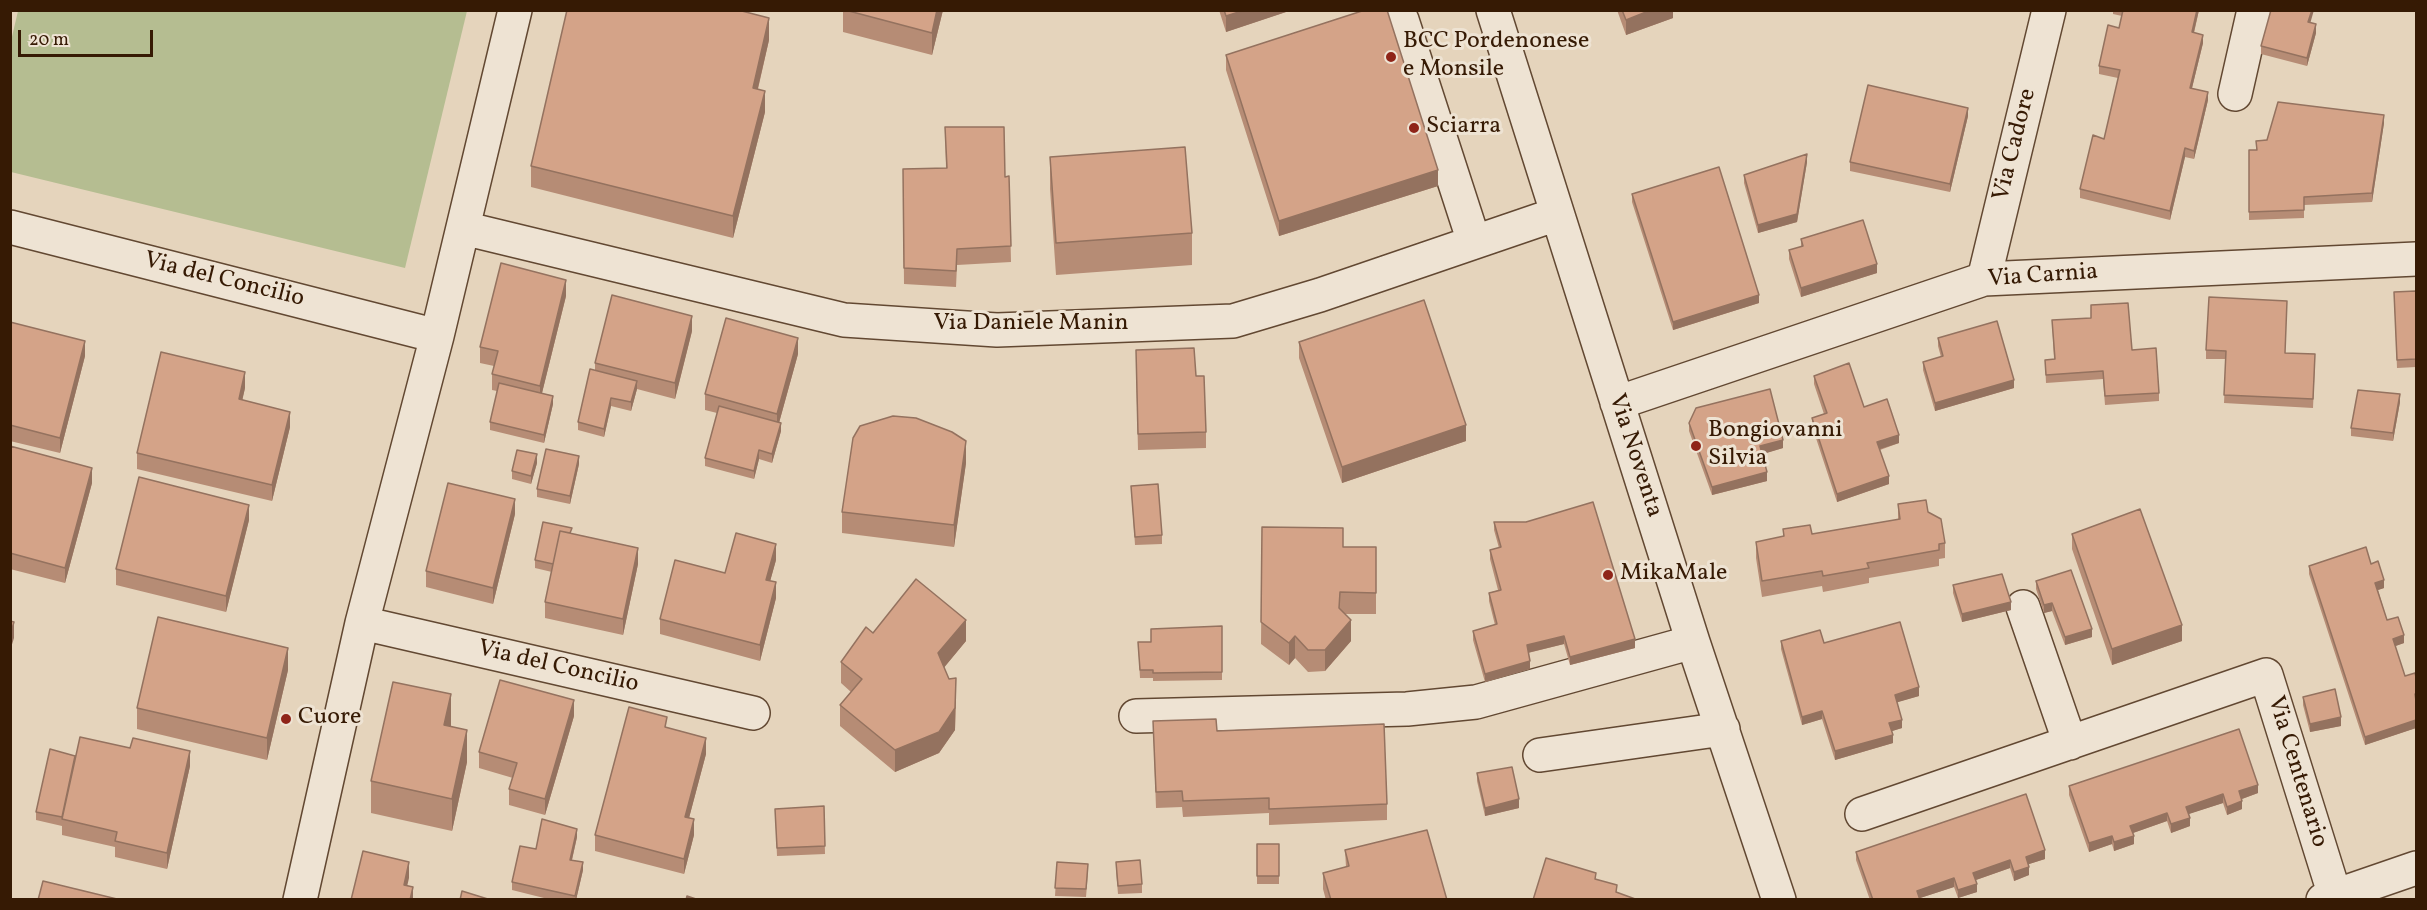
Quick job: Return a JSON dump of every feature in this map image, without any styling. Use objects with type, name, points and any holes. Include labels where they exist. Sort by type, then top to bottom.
[{"type":"street","points":[[300,900],[362,623],[437,336],[515,10]]},
{"type":"street","name":"Via Noventa","points":[[1493,10],[1693,642],[1779,900]]},
{"type":"street","name":"Via Cadore","points":[[1984,279],[2049,10]]},
{"type":"street","points":[[2235,94],[2254,10]]},
{"type":"street","points":[[1406,14],[1474,242]]},
{"type":"street","name":"Via Daniele Manin","points":[[463,228],[844,320],[997,330],[1233,321],[1320,295],[1557,214]]},
{"type":"street","name":"Via del Concilio","points":[[10,227],[437,336]]},
{"type":"street","name":"Via Carnia","points":[[1617,403],[1984,279],[2416,259]]},
{"type":"street","points":[[2023,607],[2070,743]]},
{"type":"street","name":"Via del Concilio","points":[[362,623],[753,713]]},
{"type":"street","points":[[1136,716],[1407,709],[1476,702],[1693,642]]},
{"type":"street","name":"Via Centenario","points":[[1862,814],[2266,675],[2329,898],[2416,868]]},
{"type":"street","points":[[1540,755],[1723,729]]},
{"type":"green space","points":[[18,11],[467,11],[405,268],[11,172],[11,41]]},
{"type":"building","points":[[567,10],[738,10],[769,18],[753,88],[765,91],[733,216],[531,166]]},
{"type":"building","points":[[845,10],[937,10],[932,33]]},
{"type":"building","points":[[1224,10],[1245,10],[1226,16]]},
{"type":"building","points":[[1365,10],[1387,10],[1438,170],[1279,221],[1226,55]]},
{"type":"building","points":[[1622,10],[1651,10],[1626,20]]},
{"type":"building","points":[[2123,10],[2197,10],[2192,32],[2203,35],[2190,88],[2208,92],[2194,151],[2185,148],[2170,211],[2080,189],[2093,135],[2104,139],[2120,70],[2099,66],[2108,25],[2119,28]]},
{"type":"building","points":[[2271,10],[2312,10],[2308,22],[2316,24],[2307,58],[2261,46]]},
{"type":"building","points":[[1868,85],[1968,108],[1950,184],[1850,162]]},
{"type":"building","points":[[2278,102],[2384,115],[2372,193],[2304,197],[2304,210],[2249,212],[2249,150],[2257,150],[2256,141],[2267,140]]},
{"type":"building","points":[[945,127],[1004,127],[1005,177],[1009,176],[1011,246],[957,249],[956,271],[904,268],[903,169],[947,168]]},
{"type":"building","points":[[1185,147],[1192,233],[1056,243],[1050,157]]},
{"type":"building","points":[[1807,154],[1797,214],[1758,225],[1744,175]]},
{"type":"building","points":[[1719,167],[1759,295],[1673,322],[1632,194]]},
{"type":"building","points":[[1863,220],[1877,264],[1801,288],[1789,250],[1803,246],[1801,239]]},
{"type":"building","points":[[501,263],[566,280],[540,386],[492,374],[498,351],[480,347]]},
{"type":"building","points":[[2416,291],[2416,359],[2397,360],[2394,292]]},
{"type":"building","points":[[612,295],[692,316],[675,383],[595,363]]},
{"type":"building","points":[[2209,297],[2287,301],[2285,353],[2315,354],[2313,399],[2224,395],[2226,351],[2206,350]]},
{"type":"building","points":[[1424,300],[1466,425],[1342,467],[1299,342]]},
{"type":"building","points":[[2128,303],[2132,350],[2156,348],[2159,393],[2105,396],[2103,371],[2046,375],[2045,360],[2055,359],[2052,320],[2091,318],[2091,305]]},
{"type":"building","points":[[726,318],[798,338],[777,414],[705,394]]},
{"type":"building","points":[[1997,321],[2014,380],[1935,403],[1923,362],[1943,356],[1938,338]]},
{"type":"building","points":[[10,322],[85,341],[60,438],[10,425]]},
{"type":"building","points":[[1194,348],[1196,376],[1204,376],[1206,432],[1138,434],[1136,350]]},
{"type":"building","points":[[161,352],[245,372],[239,399],[290,412],[272,485],[137,453]]},
{"type":"building","points":[[1849,363],[1864,407],[1887,399],[1899,435],[1877,442],[1889,476],[1837,494],[1812,418],[1827,413],[1814,376]]},
{"type":"building","points":[[590,369],[637,381],[631,402],[611,398],[604,429],[578,422]]},
{"type":"building","points":[[499,383],[553,396],[544,435],[490,422]]},
{"type":"building","points":[[1770,389],[1783,440],[1760,446],[1767,472],[1712,487],[1689,423],[1696,408]]},
{"type":"building","points":[[2358,390],[2400,394],[2393,433],[2351,428]]},
{"type":"building","points":[[719,406],[781,423],[772,454],[759,450],[754,471],[705,458]]},
{"type":"building","points":[[893,416],[916,418],[952,432],[966,441],[954,525],[842,512],[853,438],[860,426]]},
{"type":"building","points":[[10,446],[92,468],[65,568],[10,553]]},
{"type":"building","points":[[546,449],[579,456],[570,496],[537,489]]},
{"type":"building","points":[[517,450],[537,454],[531,476],[512,471]]},
{"type":"building","points":[[139,477],[249,505],[226,596],[116,569]]},
{"type":"building","points":[[448,483],[515,499],[493,588],[426,571]]},
{"type":"building","points":[[1158,484],[1162,535],[1135,537],[1131,486]]},
{"type":"building","points":[[1926,500],[1928,512],[1941,519],[1945,543],[1939,544],[1939,550],[1867,563],[1869,568],[1823,576],[1822,571],[1762,581],[1756,542],[1784,536],[1783,529],[1810,525],[1812,534],[1900,519],[1898,504]]},
{"type":"building","points":[[1593,502],[1635,639],[1570,657],[1564,636],[1527,645],[1530,661],[1485,674],[1473,631],[1497,624],[1489,593],[1501,590],[1490,550],[1501,547],[1494,522],[1526,522]]},
{"type":"building","points":[[2140,509],[2182,625],[2112,649],[2072,534]]},
{"type":"building","points":[[543,522],[572,528],[570,533],[560,531],[553,564],[535,560]]},
{"type":"building","points":[[1262,527],[1343,528],[1343,547],[1376,547],[1376,593],[1340,592],[1339,608],[1351,620],[1325,650],[1308,650],[1295,636],[1289,643],[1261,622]]},
{"type":"building","points":[[560,531],[638,548],[623,619],[545,602]]},
{"type":"building","points":[[736,533],[776,544],[766,580],[776,582],[760,645],[660,619],[675,560],[725,573]]},
{"type":"building","points":[[2366,547],[2371,564],[2378,561],[2384,580],[2375,583],[2387,620],[2398,617],[2404,635],[2393,639],[2405,676],[2415,673],[2416,720],[2365,737],[2309,566]]},
{"type":"building","points":[[2071,570],[2092,629],[2065,637],[2052,603],[2044,605],[2036,581]]},
{"type":"building","points":[[2002,574],[2011,602],[1962,614],[1953,585]]},
{"type":"building","points":[[916,579],[966,620],[938,653],[949,679],[956,678],[955,708],[939,732],[895,750],[840,705],[862,679],[841,662],[866,627],[873,633]]},
{"type":"building","points":[[158,617],[288,648],[267,738],[137,708]]},
{"type":"building","points":[[10,621],[14,622],[10,635]]},
{"type":"building","points":[[1900,622],[1919,687],[1895,695],[1902,720],[1889,723],[1893,735],[1835,751],[1822,711],[1802,717],[1781,641],[1820,630],[1824,643]]},
{"type":"building","points":[[1222,626],[1222,672],[1153,673],[1153,670],[1140,670],[1138,642],[1151,642],[1151,629]]},
{"type":"building","points":[[500,680],[574,700],[545,799],[509,789],[517,763],[479,752]]},
{"type":"building","points":[[393,682],[451,694],[444,725],[467,730],[452,799],[371,781]]},
{"type":"building","points":[[2335,689],[2341,717],[2310,724],[2303,697]]},
{"type":"building","points":[[629,707],[667,717],[665,727],[706,738],[685,817],[694,819],[684,859],[595,835]]},
{"type":"building","points":[[1216,719],[1217,731],[1384,724],[1387,804],[1269,809],[1269,798],[1183,801],[1182,791],[1156,792],[1153,721]]},
{"type":"building","points":[[2239,729],[2258,785],[2239,791],[2242,801],[2227,807],[2223,794],[2186,807],[2190,818],[2171,824],[2167,813],[2130,826],[2134,836],[2114,842],[2112,836],[2089,843],[2069,786]]},
{"type":"building","points":[[80,737],[130,748],[133,738],[190,751],[167,853],[115,841],[117,832],[62,819]]},
{"type":"building","points":[[50,749],[75,756],[62,817],[36,812]]},
{"type":"building","points":[[1512,767],[1519,799],[1485,808],[1477,773]]},
{"type":"building","points":[[2026,794],[2045,850],[2026,857],[2029,867],[2014,872],[2010,860],[1973,873],[1977,884],[1958,890],[1954,878],[1917,891],[1920,900],[1873,900],[1856,852]]},
{"type":"building","points":[[824,806],[825,846],[777,848],[775,809]]},
{"type":"building","points":[[542,819],[577,829],[570,860],[583,862],[575,896],[512,882],[520,846],[536,849]]},
{"type":"building","points":[[1427,830],[1447,900],[1331,900],[1323,873],[1349,866],[1345,850]]},
{"type":"building","points":[[1257,844],[1279,844],[1279,876],[1257,876]]},
{"type":"building","points":[[363,851],[409,862],[404,885],[413,887],[410,900],[351,900]]},
{"type":"building","points":[[1546,858],[1596,873],[1595,879],[1617,885],[1616,892],[1638,900],[1533,900]]},
{"type":"building","points":[[1140,860],[1142,884],[1118,886],[1116,862]]},
{"type":"building","points":[[1057,862],[1088,864],[1086,889],[1055,888]]},
{"type":"building","points":[[43,881],[121,900],[38,900]]},
{"type":"building","points":[[462,891],[491,900],[460,900]]},
{"type":"building","points":[[687,896],[699,900],[686,900]]},
{"type":"place","name":"BCC Pordenonese e Monsile","points":[[1391,57]]},
{"type":"place","name":"Sciarra","points":[[1414,128]]},
{"type":"place","name":"Bongiovanni Silvia","points":[[1696,446]]},
{"type":"place","name":"MikaMale","points":[[1608,575]]},
{"type":"place","name":"Cuore","points":[[286,719]]}]
